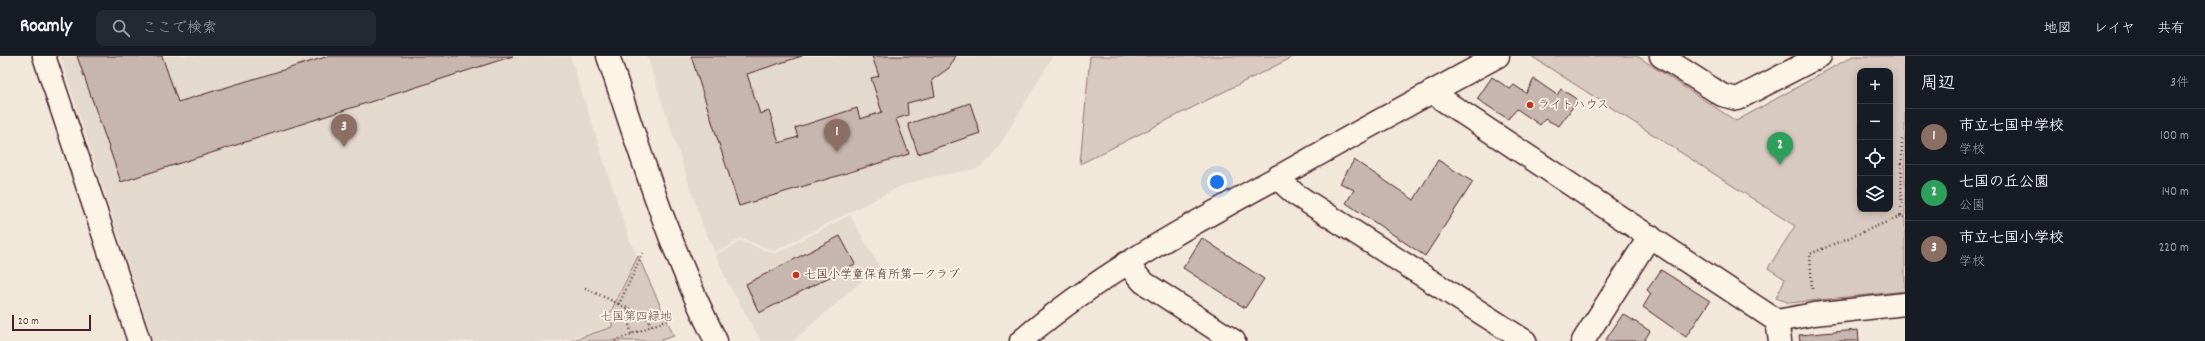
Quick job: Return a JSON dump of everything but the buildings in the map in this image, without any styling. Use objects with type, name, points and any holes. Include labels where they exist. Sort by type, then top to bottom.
[{"type":"street","points":[[44,56],[139,341]]},
{"type":"street","points":[[608,56],[670,237],[691,290],[716,341]]},
{"type":"street","points":[[1021,341],[1084,291],[1126,263],[1279,176],[1498,56]]},
{"type":"street","points":[[1661,56],[1722,95],[1737,99],[1820,56]]},
{"type":"street","points":[[1431,92],[1650,236],[1778,331],[1814,314],[1905,304]]},
{"type":"street","points":[[1279,176],[1285,185],[1295,194],[1525,341]]},
{"type":"street","points":[[1583,341],[1650,236]]},
{"type":"street","points":[[1126,263],[1143,282],[1234,341]]},
{"type":"path","points":[[1901,216],[1902,139],[1905,138]]},
{"type":"path","points":[[1814,314],[1810,254],[1901,216],[1905,218]]},
{"type":"path","points":[[619,304],[643,253]]},
{"type":"path","points":[[586,288],[628,309],[635,309],[644,314],[652,326]]},
{"type":"path","points":[[628,309],[629,324],[632,335]]},
{"type":"path","points":[[616,341],[671,318]]},
{"type":"shaded area","points":[[60,56],[570,56],[629,238],[637,256],[610,310],[611,326],[562,341],[153,341]]},
{"type":"shaded area","points":[[647,56],[1053,56],[1001,143],[989,160],[977,169],[931,177],[901,186],[774,251],[740,238],[726,248],[715,252],[703,227]]},
{"type":"shaded area","name":"七国小学童保育所第一クラブ","points":[[850,215],[879,266],[793,341],[761,341],[728,283],[715,254],[727,250],[740,241],[775,254]]},
{"type":"green space","points":[[1090,56],[1295,56],[1080,164]]},
{"type":"green space","points":[[1531,56],[1637,56],[1736,121],[1853,56],[1905,56],[1905,291],[1790,303],[1776,298],[1785,279],[1768,268],[1795,226]]},
{"type":"green space","name":"七国第四緑地","points":[[638,256],[674,336],[658,341],[570,341],[612,327],[611,311]]},
{"type":"place","name":"ライトハウス","points":[[1530,105]]},
{"type":"place","name":"市立七国小学校","points":[[344,147]]},
{"type":"place","name":"市立七国中学校","points":[[837,152]]},
{"type":"place","name":"七国の丘公園","points":[[1780,165]]},
{"type":"place","name":"七国小学童保育所第一クラブ","points":[[796,275]]}]
